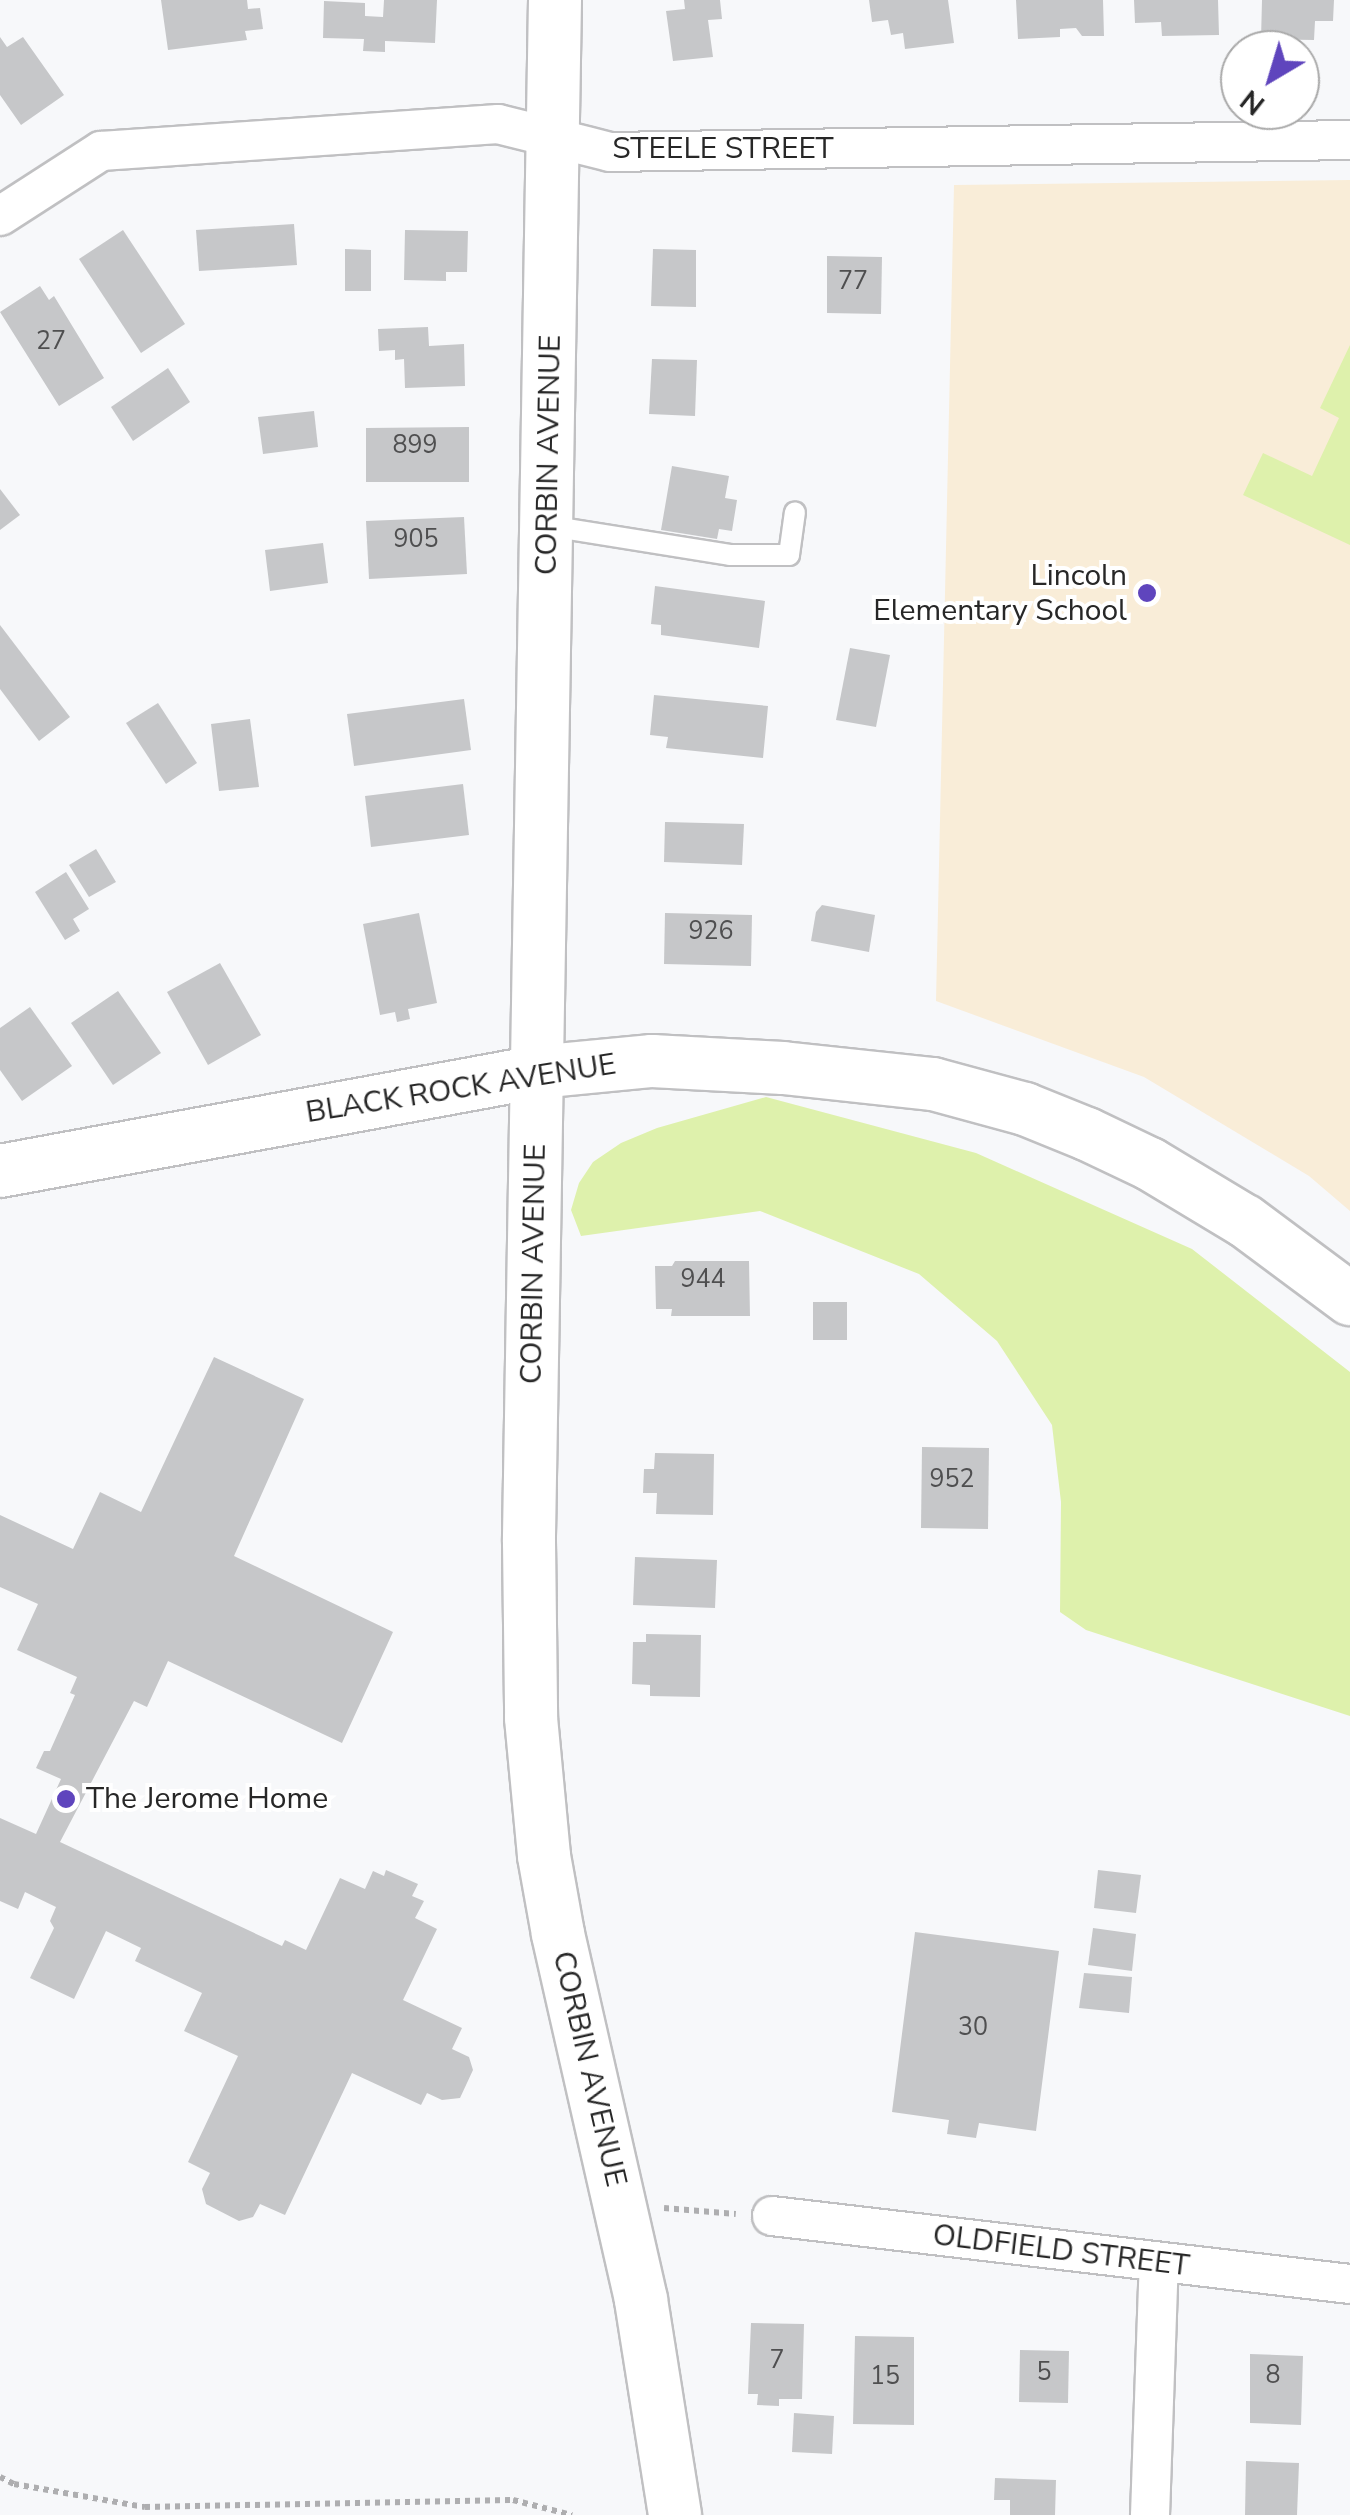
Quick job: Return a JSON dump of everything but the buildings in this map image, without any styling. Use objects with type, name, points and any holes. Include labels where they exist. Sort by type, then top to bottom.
[{"type":"main road","name":"CORBIN AVENUE","points":[[555,0],[528,1630],[535,1781],[562,1953],[656,2378],[675,2515]]},
{"type":"main road","name":"BLACK ROCK AVENUE","points":[[0,1172],[536,1072],[652,1061],[722,1063],[933,1084],[1025,1109],[1150,1164],[1245,1221],[1350,1299]]},
{"type":"street","name":"STEELE STREET","points":[[0,216],[100,152],[498,124],[610,152],[1350,140]]},
{"type":"street","name":"OLDFIELD STREET","points":[[772,2216],[1350,2284]]},
{"type":"street","points":[[1150,2515],[1159,2262]]},
{"type":"lane","points":[[547,526],[730,555],[789,556],[795,512]]},
{"type":"path","points":[[619,2204],[772,2216]]},
{"type":"path","points":[[0,2478],[14,2484],[145,2507],[513,2500],[572,2515]]},
{"type":"shaded area","name":"Lincoln Elementary School","points":[[1350,180],[1350,1211],[1309,1176],[1144,1077],[936,1001],[954,185]]},
{"type":"green space","points":[[1350,345],[1350,545],[1243,495],[1263,453],[1312,476],[1339,418],[1320,408]]},
{"type":"green space","points":[[766,1097],[976,1153],[1192,1249],[1350,1372],[1350,1716],[1086,1630],[1060,1612],[1061,1502],[1052,1425],[997,1341],[919,1274],[760,1211],[581,1236],[571,1210],[579,1183],[593,1162],[621,1143],[657,1128]]},
{"type":"place","name":"Lincoln Elementary School","points":[[1147,593]]},
{"type":"place","name":"The Jerome Home","points":[[66,1799]]}]
